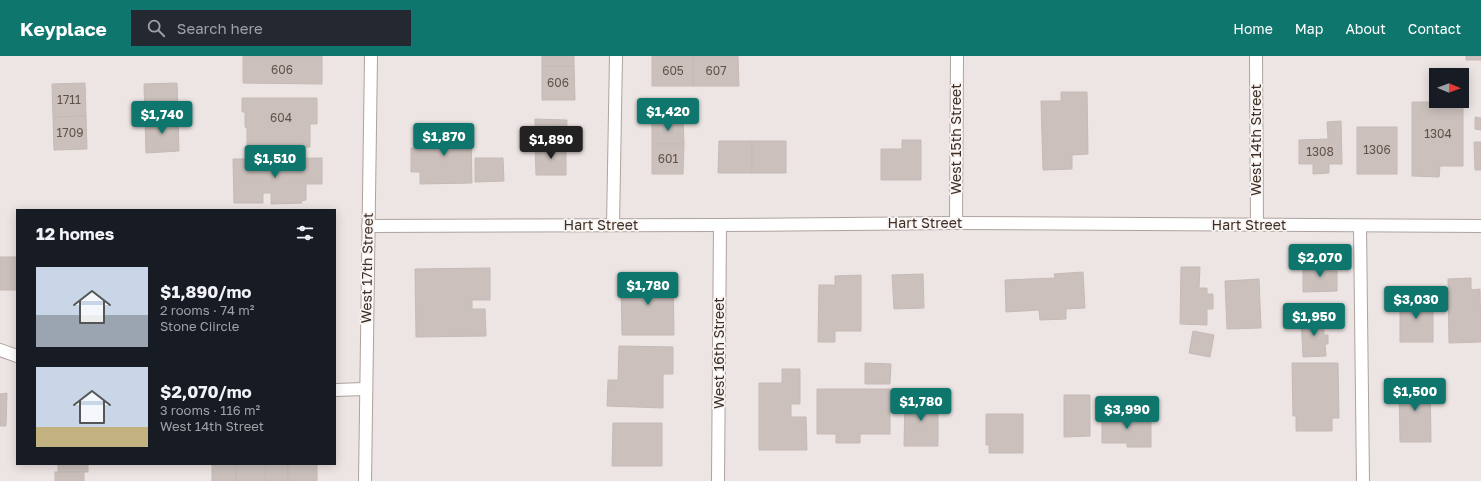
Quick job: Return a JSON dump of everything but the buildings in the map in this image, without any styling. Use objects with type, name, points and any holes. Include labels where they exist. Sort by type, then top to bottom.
[{"type":"street","name":"West 17th Street","points":[[365,481],[365,389],[371,56]]},
{"type":"street","points":[[614,225],[616,56]]},
{"type":"street","name":"West 15th Street","points":[[956,56],[956,223]]},
{"type":"street","name":"West 14th Street","points":[[1256,56],[1257,225]]},
{"type":"street","name":"Hart Street","points":[[368,226],[956,223],[1481,226]]},
{"type":"street","name":"West 16th Street","points":[[718,481],[720,225]]},
{"type":"street","points":[[1360,226],[1363,481]]},
{"type":"street","points":[[0,350],[16,356]]},
{"type":"street","points":[[336,390],[365,389]]}]
